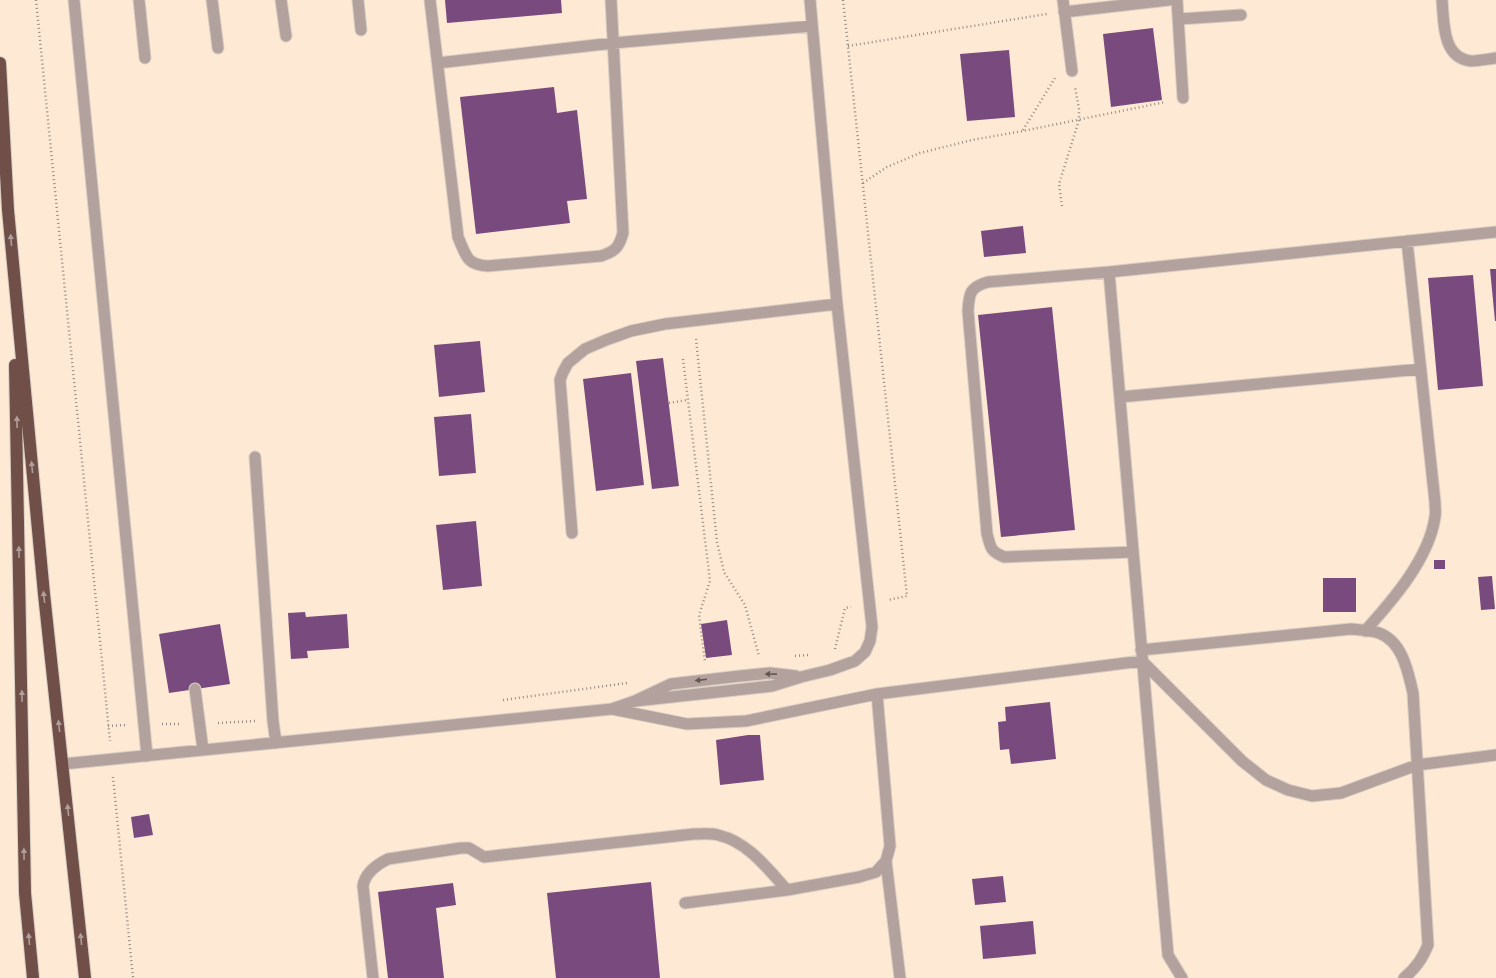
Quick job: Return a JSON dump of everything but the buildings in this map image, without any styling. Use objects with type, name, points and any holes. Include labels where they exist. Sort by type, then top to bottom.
[{"type":"highway","points":[[0,63],[8,210],[44,594],[85,978]]},
{"type":"highway","points":[[0,167],[8,210]]},
{"type":"highway","points":[[14,268],[25,893],[33,978]]},
{"type":"lane","points":[[74,0],[147,756]]},
{"type":"lane","points":[[139,0],[145,58]]},
{"type":"lane","points":[[212,0],[218,48]]},
{"type":"lane","points":[[281,0],[286,36]]},
{"type":"lane","points":[[358,0],[361,30]]},
{"type":"lane","points":[[430,0],[458,238],[464,253],[471,262],[477,266],[601,256],[611,253],[617,248],[623,233],[611,0]]},
{"type":"lane","points":[[63,764],[612,709],[635,701],[772,686],[801,676],[846,665],[855,661],[865,652],[870,641],[872,627],[870,602],[837,304],[810,0]]},
{"type":"lane","points":[[1063,0],[1072,71]]},
{"type":"lane","points":[[1064,12],[1169,0]]},
{"type":"lane","points":[[1177,0],[1183,98]]},
{"type":"lane","points":[[1442,0],[1445,31],[1447,42],[1451,51],[1460,57],[1471,61],[1496,58]]},
{"type":"lane","points":[[1178,19],[1241,15]]},
{"type":"lane","points":[[438,63],[613,43],[812,26]]},
{"type":"lane","points":[[1133,552],[1004,557],[995,553],[990,546],[986,526],[968,311],[969,297],[972,290],[978,285],[988,282],[1109,272],[1496,232]]},
{"type":"lane","points":[[1365,631],[1390,603],[1421,557],[1430,536],[1435,517],[1435,502],[1407,241]]},
{"type":"lane","points":[[1109,272],[1168,955],[1182,978]]},
{"type":"lane","points":[[572,533],[560,380],[568,363],[585,349],[631,331],[665,324],[837,304]]},
{"type":"lane","points":[[1120,398],[1420,369]]},
{"type":"lane","points":[[255,457],[273,721],[276,743]]},
{"type":"lane","points":[[612,709],[686,724],[746,721],[877,694],[1142,655],[1351,629],[1379,633],[1394,644],[1406,664],[1413,693],[1428,945],[1422,959],[1404,978]]},
{"type":"lane","points":[[1142,655],[1242,761],[1266,780],[1288,790],[1312,796],[1341,793],[1417,765],[1496,755]]},
{"type":"lane","points":[[195,689],[203,750]]},
{"type":"lane","points":[[877,694],[890,846],[886,862],[900,978]]},
{"type":"lane","points":[[373,978],[363,886],[367,876],[372,870],[388,860],[461,848],[469,848],[484,857],[694,834],[717,834],[735,840],[750,851],[787,890]]},
{"type":"lane","points":[[685,904],[787,890],[859,877],[876,872],[886,862]]},
{"type":"path","points":[[36,0],[133,978]]},
{"type":"path","points":[[835,651],[845,608],[907,596],[843,0]]},
{"type":"path","points":[[848,46],[1064,12]]},
{"type":"path","points":[[1023,131],[1069,54]]},
{"type":"path","points":[[1062,206],[1059,184],[1079,120],[1079,109],[1072,71]]},
{"type":"path","points":[[863,183],[887,167],[920,153],[972,140],[1079,120],[1183,98]]},
{"type":"path","points":[[694,321],[717,542],[724,572],[745,605],[760,660]]},
{"type":"path","points":[[683,359],[710,581],[699,615],[705,663]]},
{"type":"path","points":[[669,403],[687,400]]},
{"type":"path","points":[[790,657],[813,654]]},
{"type":"path","points":[[502,700],[633,682]]},
{"type":"path","points":[[108,726],[273,721]]},
{"type":"shaded area","points":[[0,0],[1496,0],[1496,978],[0,978]]}]
